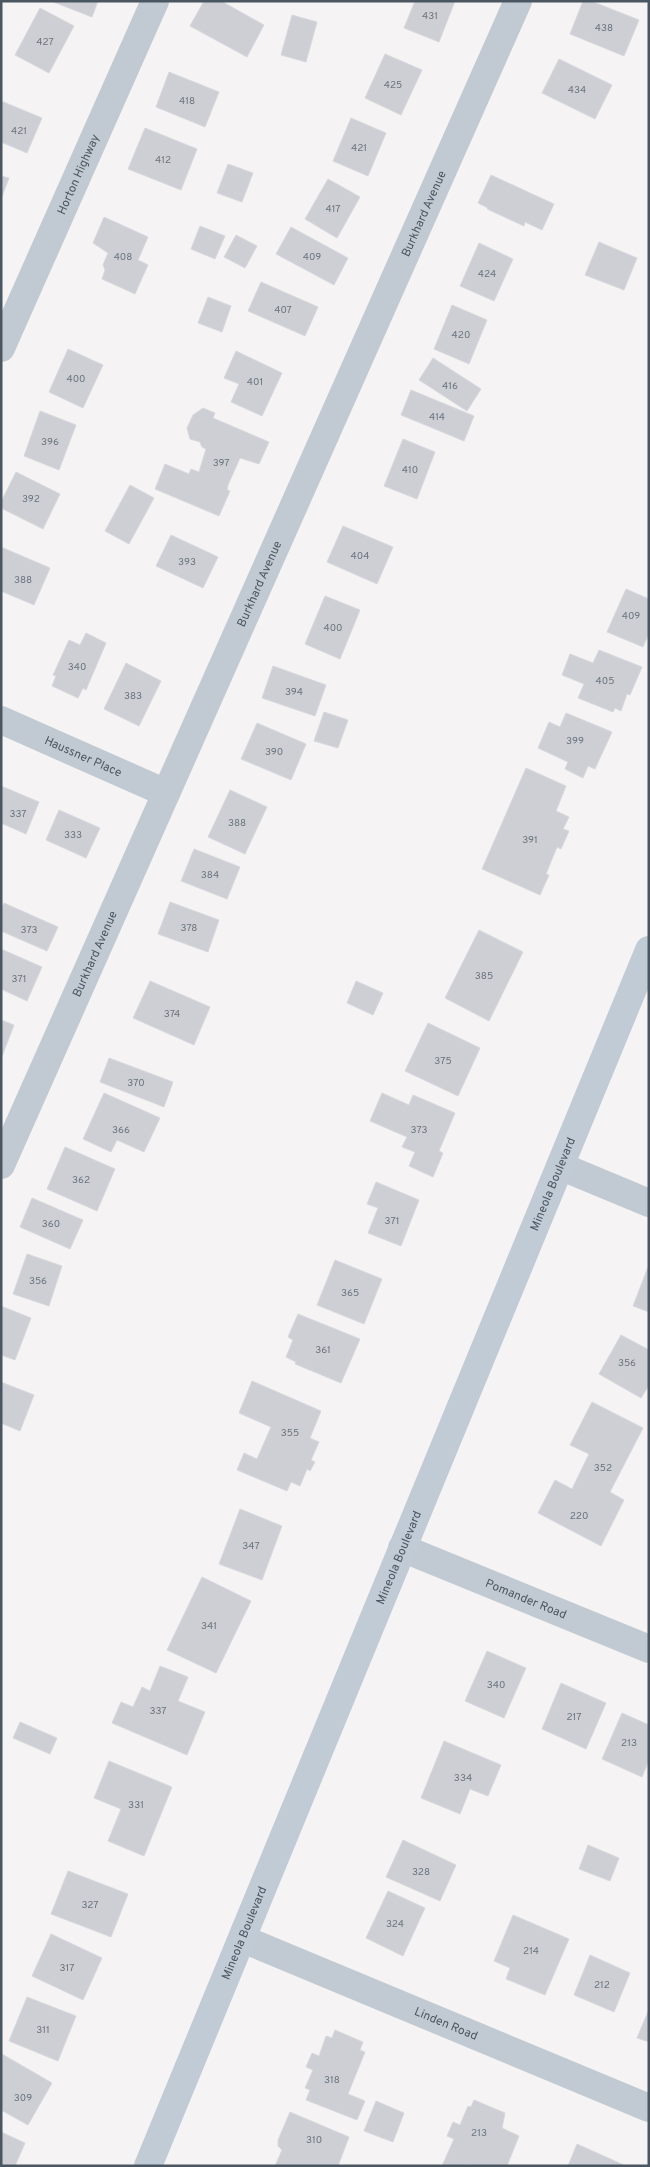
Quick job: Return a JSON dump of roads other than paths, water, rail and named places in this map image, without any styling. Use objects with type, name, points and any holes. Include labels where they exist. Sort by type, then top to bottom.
[{"type":"main road","name":"Mineola Boulevard","points":[[148,2166],[649,950]]},
{"type":"street","name":"Horton Highway","points":[[1,348],[155,1]]},
{"type":"street","name":"Burkhard Avenue","points":[[1,1165],[518,1]]},
{"type":"street","name":"Haussner Place","points":[[1,720],[166,793]]},
{"type":"street","points":[[560,1166],[649,1203]]},
{"type":"street","name":"Pomander Road","points":[[402,1548],[649,1649]]},
{"type":"street","name":"Linden Road","points":[[243,1939],[649,2108]]}]
